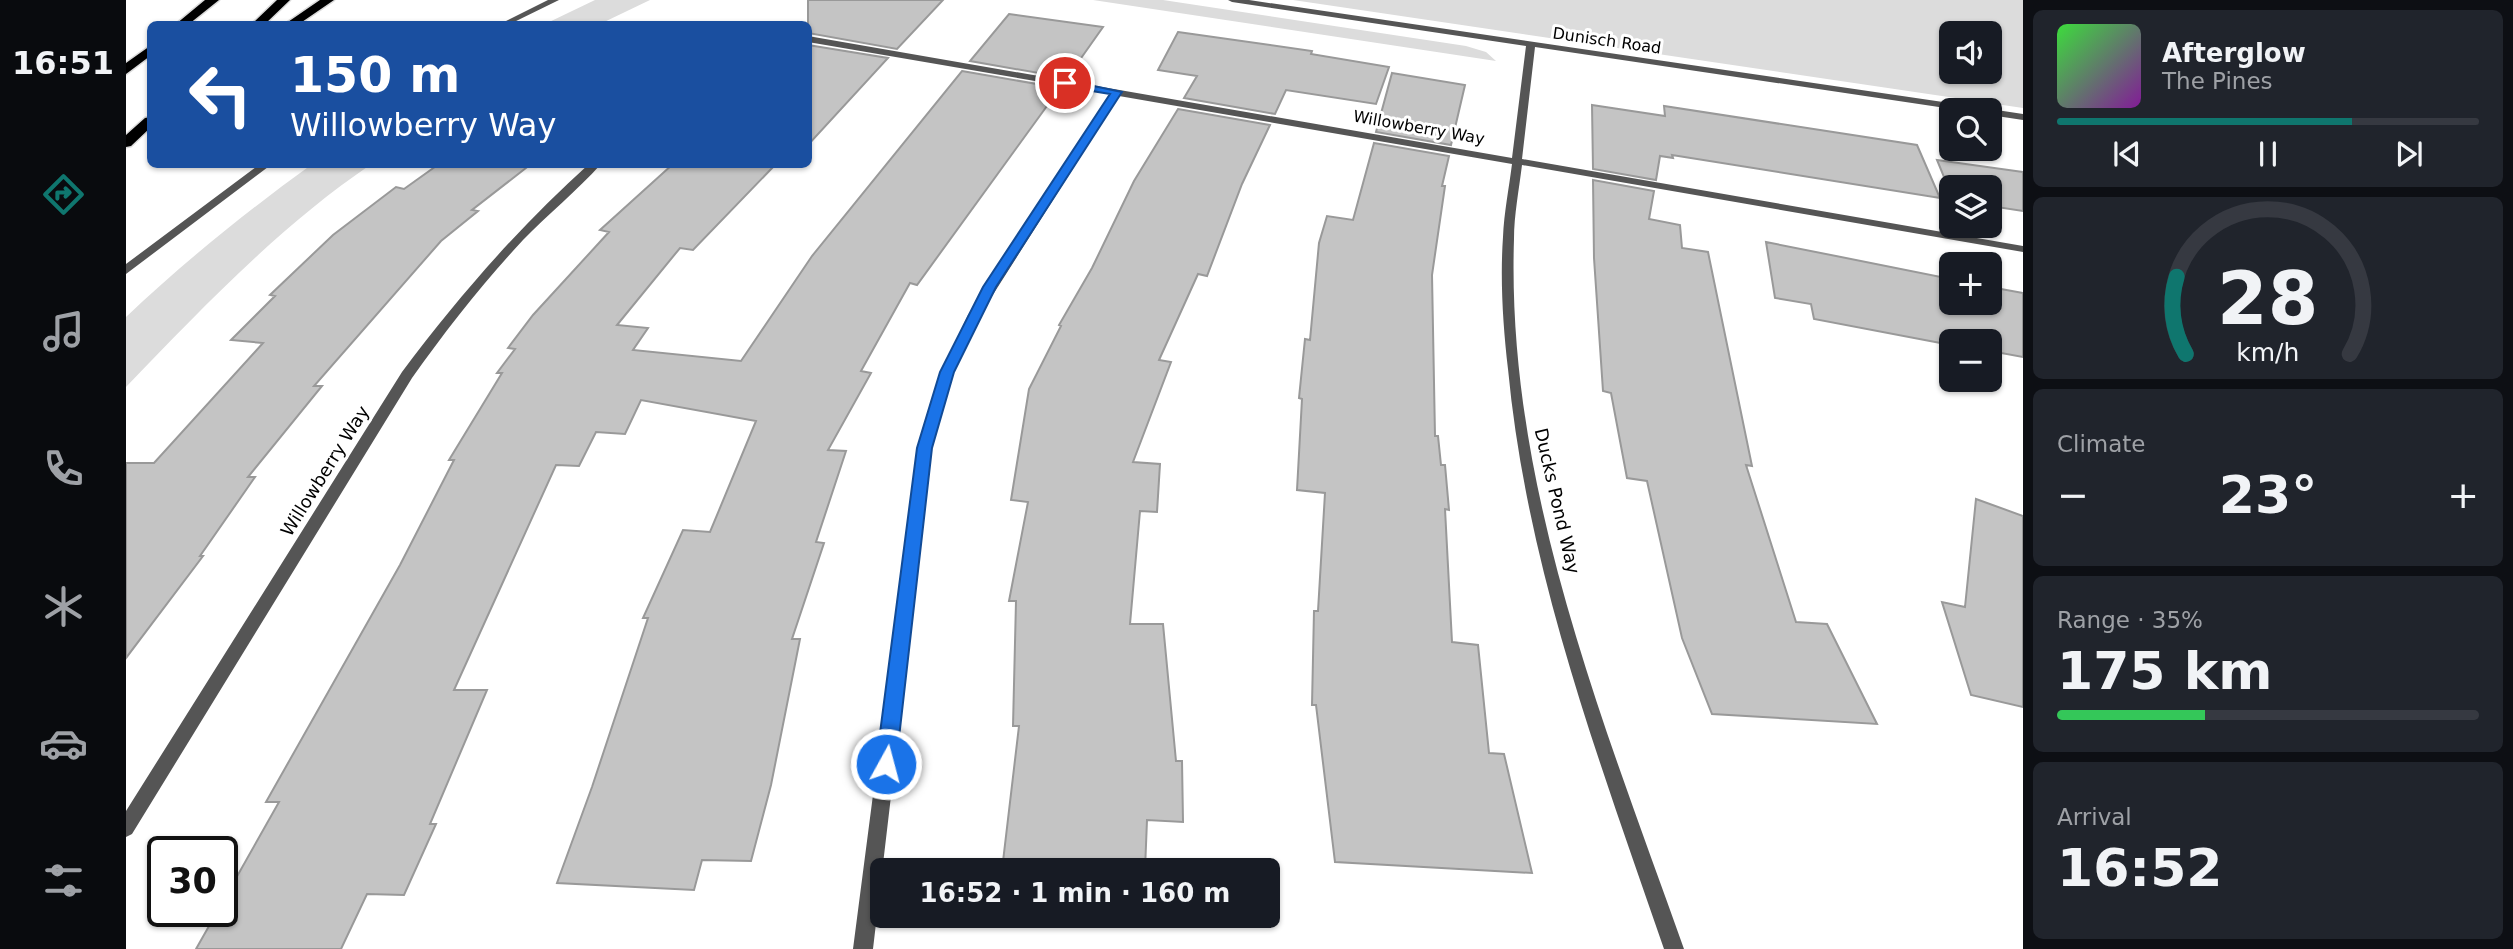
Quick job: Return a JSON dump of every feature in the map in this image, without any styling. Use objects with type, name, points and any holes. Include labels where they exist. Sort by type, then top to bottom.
[{"type":"highway","points":[[186,21],[213,0]]},
{"type":"highway","points":[[261,21],[284,0]]},
{"type":"highway","points":[[296,21],[328,0]]},
{"type":"highway","points":[[126,70],[147,52]]},
{"type":"highway","points":[[126,143],[147,124]]},
{"type":"street","points":[[510,21],[555,0]]},
{"type":"street","name":"Dunisch Road","points":[[1232,0],[1939,104]]},
{"type":"street","name":"Willowberry Way","points":[[812,40],[2023,249]]},
{"type":"street","name":"Ducks Pond Way","points":[[1531,44],[1508,238],[1510,330],[1519,419],[1538,520],[1584,691],[1674,949]]},
{"type":"street","points":[[863,949],[925,448],[947,372],[974,315],[1117,92]]},
{"type":"street","points":[[2002,114],[2023,117]]},
{"type":"street","points":[[126,270],[262,168]]},
{"type":"street","name":"Willowberry Way","points":[[126,828],[407,374],[458,304],[500,255],[591,168]]},
{"type":"shaded area","points":[[595,0],[650,0],[606,21],[551,21]]},
{"type":"shaded area","points":[[1093,0],[1163,0],[1466,46],[1486,52],[1496,61]]},
{"type":"shaded area","points":[[1293,0],[2023,0],[2023,108],[2002,105],[2002,98],[1955,98]]},
{"type":"shaded area","points":[[307,168],[366,168],[304,215],[242,270],[126,387],[126,317],[216,238]]},
{"type":"building","points":[[808,0],[943,0],[897,49],[812,34],[812,21],[808,21]]},
{"type":"building","points":[[1009,14],[1103,27],[1067,78],[970,61]]},
{"type":"building","points":[[1178,32],[1312,51],[1311,54],[1389,67],[1376,104],[1286,90],[1275,114],[1184,98],[1197,76],[1158,70]]},
{"type":"building","points":[[812,46],[888,58],[812,141]]},
{"type":"building","points":[[962,71],[1060,88],[917,285],[910,283],[861,371],[871,373],[828,450],[846,451],[816,542],[824,543],[792,639],[800,639],[771,785],[751,861],[702,860],[694,890],[557,883],[648,618],[643,618],[683,530],[710,532],[756,421],[641,400],[625,434],[596,432],[579,466],[556,465],[454,690],[487,690],[430,824],[436,824],[404,895],[367,894],[341,949],[196,949],[208,927],[238,927],[238,875],[279,802],[266,802],[400,565],[454,460],[449,460],[502,373],[497,373],[515,349],[508,348],[533,315],[609,232],[600,230],[669,168],[772,168],[693,250],[680,248],[617,325],[648,328],[633,350],[741,361],[812,256]]},
{"type":"building","points":[[1392,73],[1465,85],[1451,145],[1376,132]]},
{"type":"building","points":[[1592,105],[1665,116],[1664,106],[1917,145],[1939,198],[1672,155],[1673,158],[1660,156],[1656,180],[1593,169]]},
{"type":"building","points":[[1178,109],[1270,125],[1242,184],[1207,276],[1198,274],[1159,360],[1171,362],[1133,462],[1160,464],[1157,512],[1140,511],[1130,624],[1163,624],[1176,761],[1182,761],[1183,822],[1147,820],[1145,858],[1003,858],[1019,726],[1013,726],[1016,601],[1009,601],[1028,502],[1011,500],[1029,389],[1134,181]]},
{"type":"building","points":[[1374,143],[1449,156],[1442,186],[1445,186],[1432,275],[1435,436],[1438,436],[1441,465],[1445,465],[1449,510],[1445,509],[1452,642],[1478,645],[1489,753],[1504,754],[1532,873],[1335,862],[1316,705],[1312,705],[1314,611],[1318,611],[1325,493],[1297,490],[1302,399],[1299,398],[1305,339],[1310,340],[1319,243],[1327,216],[1353,220]]},
{"type":"building","points":[[1937,160],[2023,172],[2023,211],[2002,208],[2002,175],[1943,175]]},
{"type":"building","points":[[433,168],[526,168],[472,210],[478,211],[441,241],[314,386],[322,386],[248,477],[255,477],[200,556],[203,556],[126,658],[126,463],[154,463],[263,343],[231,340],[275,296],[270,295],[333,235],[396,187],[404,189]]},
{"type":"building","points":[[1593,180],[1654,191],[1649,219],[1680,225],[1682,248],[1708,252],[1752,466],[1746,465],[1796,622],[1827,624],[1877,724],[1712,714],[1682,638],[1647,481],[1627,478],[1611,393],[1603,391],[1594,258]]},
{"type":"building","points":[[1766,242],[1939,277],[1939,315],[2002,315],[2002,289],[2023,293],[2023,357],[2002,353],[2002,329],[1939,329],[1939,343],[1814,319],[1811,304],[1775,298]]},
{"type":"building","points":[[1976,499],[2023,516],[2023,707],[1971,695],[1942,602],[1965,607]]},
{"type":"route","points":[[886,764],[925,448],[947,372],[989,287],[1117,92],[1065,83]]}]
